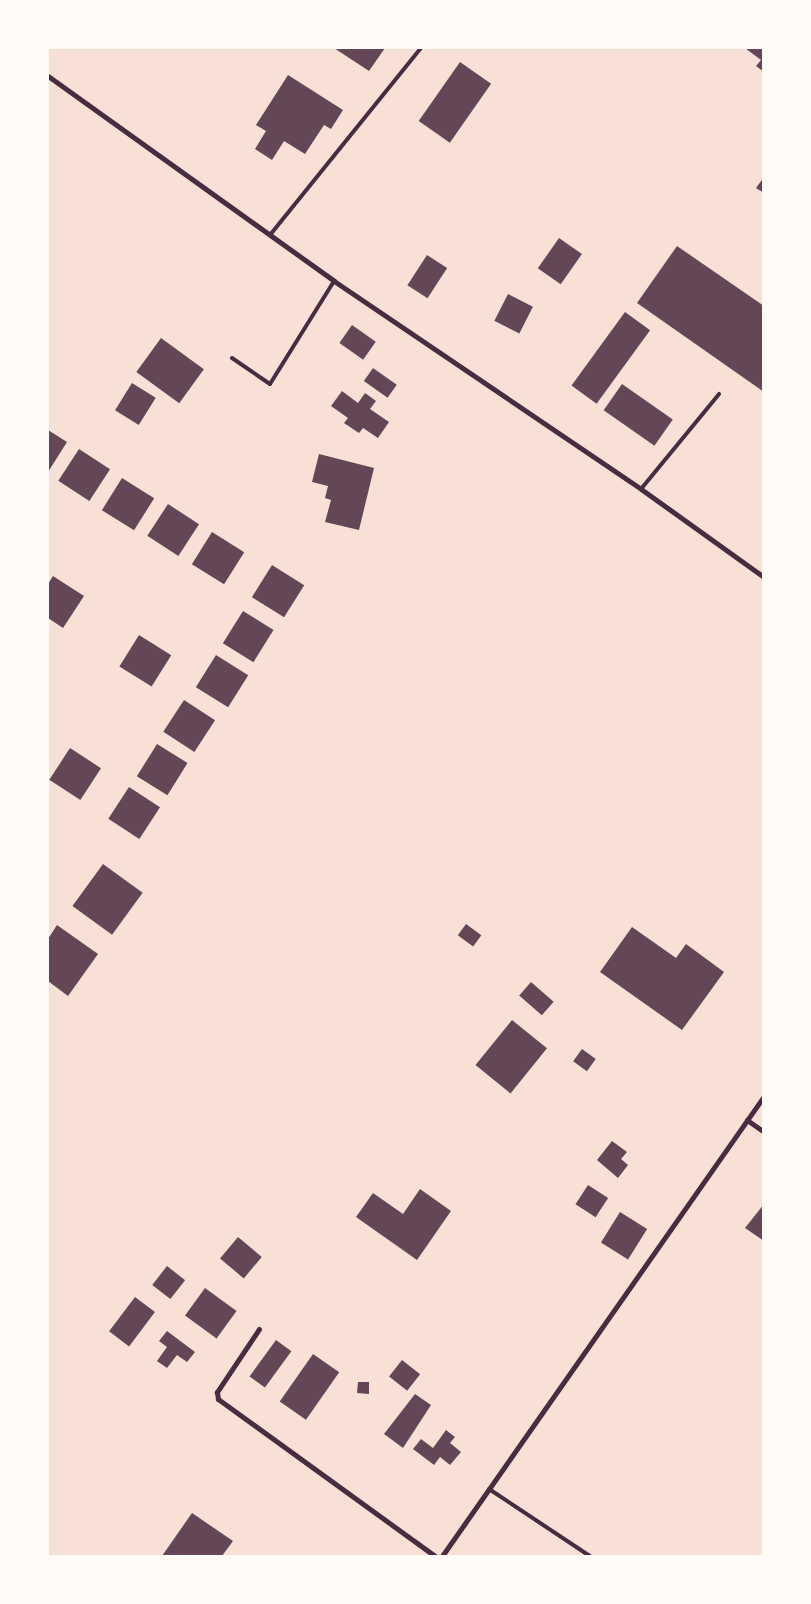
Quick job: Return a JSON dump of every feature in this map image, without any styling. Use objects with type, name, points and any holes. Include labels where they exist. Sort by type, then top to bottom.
[{"type":"street","points":[[48,76],[334,281],[641,489],[764,577]]},
{"type":"street","points":[[442,1556],[764,1096]]},
{"type":"street","points":[[747,1120],[764,1132]]},
{"type":"street","points":[[259,1329],[217,1392],[218,1399],[435,1556]]},
{"type":"lane","points":[[270,235],[421,48]]},
{"type":"lane","points":[[232,358],[270,384],[334,281]]},
{"type":"lane","points":[[641,489],[719,394]]},
{"type":"lane","points":[[489,1489],[590,1556]]},
{"type":"building","points":[[334,48],[385,48],[369,71]]},
{"type":"building","points":[[745,48],[764,48],[764,72],[756,66],[761,60]]},
{"type":"building","points":[[460,62],[491,84],[450,143],[419,121]]},
{"type":"building","points":[[288,75],[343,110],[331,129],[324,125],[305,154],[284,141],[272,160],[255,149],[266,131],[256,125]]},
{"type":"building","points":[[764,177],[764,193],[756,188]]},
{"type":"building","points":[[559,238],[582,254],[561,284],[538,268]]},
{"type":"building","points":[[677,246],[764,306],[764,392],[637,303]]},
{"type":"building","points":[[427,255],[447,268],[428,298],[407,285]]},
{"type":"building","points":[[508,294],[533,307],[519,333],[494,321]]},
{"type":"building","points":[[625,312],[650,330],[597,404],[572,386]]},
{"type":"building","points":[[352,325],[376,342],[363,360],[339,343]]},
{"type":"building","points":[[161,338],[204,369],[179,403],[136,372]]},
{"type":"building","points":[[373,368],[397,385],[388,398],[364,381]]},
{"type":"building","points":[[132,383],[156,398],[139,425],[115,410]]},
{"type":"building","points":[[622,384],[673,420],[654,446],[604,410]]},
{"type":"building","points":[[342,391],[358,403],[365,393],[376,401],[370,409],[389,422],[378,438],[363,428],[359,433],[344,423],[348,418],[331,406]]},
{"type":"building","points":[[48,430],[67,442],[48,472]]},
{"type":"building","points":[[79,449],[110,469],[89,501],[58,481]]},
{"type":"building","points":[[319,454],[374,468],[359,530],[325,522],[331,500],[325,498],[328,486],[312,482]]},
{"type":"building","points":[[122,478],[154,498],[134,530],[102,510]]},
{"type":"building","points":[[168,504],[199,524],[178,556],[147,536]]},
{"type":"building","points":[[212,532],[244,552],[224,584],[192,564]]},
{"type":"building","points":[[272,565],[304,585],[284,617],[252,597]]},
{"type":"building","points":[[53,576],[84,596],[63,628],[48,618],[48,584]]},
{"type":"building","points":[[243,611],[274,630],[253,662],[223,643]]},
{"type":"building","points":[[139,635],[171,655],[152,687],[119,666]]},
{"type":"building","points":[[216,655],[248,675],[228,707],[196,687]]},
{"type":"building","points":[[184,700],[215,720],[194,752],[163,732]]},
{"type":"building","points":[[157,744],[188,763],[167,795],[137,776]]},
{"type":"building","points":[[70,748],[101,768],[80,800],[49,780]]},
{"type":"building","points":[[129,787],[160,807],[139,839],[108,819]]},
{"type":"building","points":[[103,864],[143,893],[112,935],[72,906]]},
{"type":"building","points":[[466,924],[481,935],[473,946],[458,935]]},
{"type":"building","points":[[57,925],[98,954],[68,996],[48,981],[48,939]]},
{"type":"building","points":[[632,927],[676,958],[686,944],[724,972],[682,1030],[600,972]]},
{"type":"building","points":[[531,982],[554,1002],[542,1015],[519,996]]},
{"type":"building","points":[[512,1020],[547,1048],[510,1093],[475,1065]]},
{"type":"building","points":[[582,1049],[596,1059],[587,1071],[573,1061]]},
{"type":"building","points":[[612,1141],[627,1152],[621,1159],[628,1165],[618,1178],[597,1160]]},
{"type":"building","points":[[588,1185],[608,1198],[596,1217],[575,1204]]},
{"type":"building","points":[[420,1189],[451,1211],[417,1260],[356,1217],[373,1193],[403,1214]]},
{"type":"building","points":[[764,1204],[764,1241],[745,1228]]},
{"type":"building","points":[[620,1212],[647,1229],[628,1259],[601,1243]]},
{"type":"building","points":[[238,1237],[262,1257],[244,1278],[220,1258]]},
{"type":"building","points":[[167,1266],[185,1280],[170,1299],[152,1285]]},
{"type":"building","points":[[205,1288],[237,1311],[217,1338],[185,1316]]},
{"type":"building","points":[[135,1297],[155,1312],[129,1346],[109,1331]]},
{"type":"building","points":[[167,1331],[195,1352],[187,1362],[177,1355],[167,1368],[157,1361],[167,1347],[159,1341]]},
{"type":"building","points":[[276,1340],[291,1351],[265,1388],[250,1376]]},
{"type":"building","points":[[313,1354],[339,1372],[306,1420],[280,1402]]},
{"type":"building","points":[[402,1360],[420,1374],[407,1391],[389,1377]]},
{"type":"building","points":[[358,1382],[369,1382],[369,1394],[357,1393]]},
{"type":"building","points":[[415,1394],[431,1405],[403,1448],[384,1434]]},
{"type":"building","points":[[446,1430],[455,1437],[450,1443],[461,1452],[450,1465],[440,1457],[434,1465],[413,1449],[421,1439],[433,1448]]},
{"type":"building","points":[[192,1513],[233,1541],[222,1556],[162,1556]]}]
